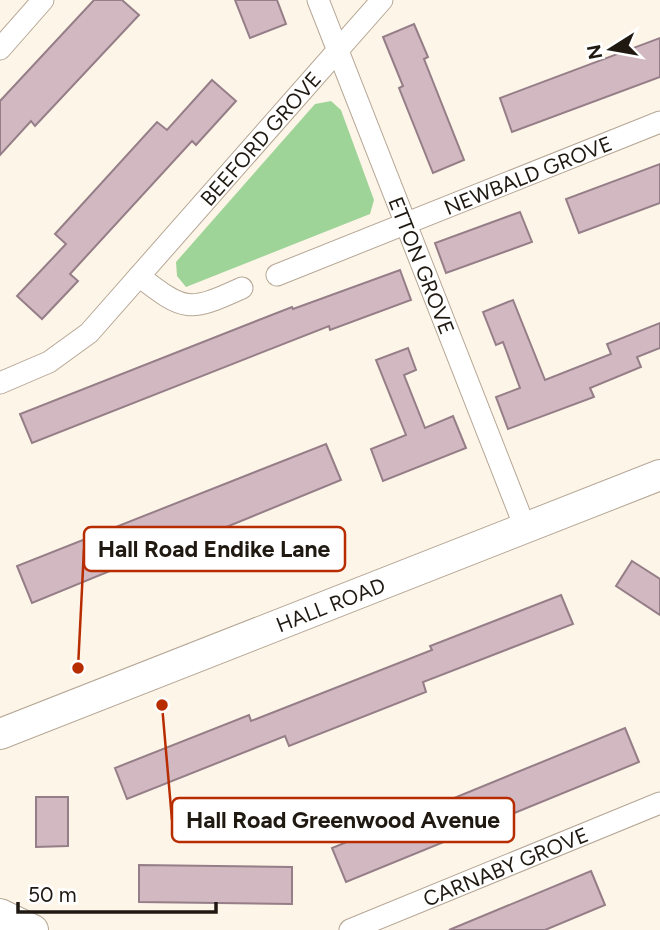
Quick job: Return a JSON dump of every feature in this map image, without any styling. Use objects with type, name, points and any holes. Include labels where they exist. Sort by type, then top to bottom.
[{"type":"street","points":[[0,49],[43,0]]},
{"type":"street","name":"ETTON GROVE","points":[[318,0],[526,530]]},
{"type":"street","name":"BEEFORD GROVE","points":[[139,276],[382,0]]},
{"type":"street","name":"NEWBALD GROVE","points":[[276,275],[660,122]]},
{"type":"street","points":[[0,383],[49,362],[89,332],[139,276],[164,296],[186,306],[212,302],[242,288]]},
{"type":"street","name":"HALL ROAD","points":[[0,734],[526,530],[660,475]]},
{"type":"street","name":"CARNABY GROVE","points":[[350,930],[660,803]]},
{"type":"street","points":[[0,914],[33,930]]},
{"type":"green space","points":[[331,101],[341,110],[374,200],[370,214],[186,287],[177,276],[176,262],[315,104]]},
{"type":"building","points":[[94,0],[122,0],[139,15],[35,126],[31,121],[0,155],[0,101]]},
{"type":"building","points":[[235,0],[277,0],[286,24],[250,38]]},
{"type":"building","points":[[414,24],[428,57],[424,59],[464,160],[433,173],[399,88],[403,86],[383,37]]},
{"type":"building","points":[[660,38],[660,77],[512,132],[500,98]]},
{"type":"building","points":[[212,80],[236,101],[196,145],[192,141],[70,274],[78,281],[42,319],[17,296],[66,244],[55,234],[157,122],[167,130]]},
{"type":"building","points":[[660,164],[660,203],[579,233],[566,199]]},
{"type":"building","points":[[520,212],[532,242],[446,273],[435,243]]},
{"type":"building","points":[[400,270],[411,300],[330,330],[329,326],[32,443],[20,414],[292,307],[293,309]]},
{"type":"building","points":[[513,300],[545,380],[611,354],[607,344],[660,323],[660,348],[637,357],[641,367],[590,388],[594,397],[508,429],[496,397],[520,388],[503,342],[496,345],[483,312]]},
{"type":"building","points":[[408,348],[416,370],[404,375],[425,428],[453,416],[466,448],[383,481],[371,449],[406,435],[376,360]]},
{"type":"building","points":[[326,444],[341,480],[32,603],[17,566]]},
{"type":"building","points":[[632,561],[660,579],[660,615],[616,586]]},
{"type":"building","points":[[561,595],[573,624],[423,682],[426,692],[289,746],[285,736],[127,799],[115,768],[249,715],[251,721],[432,650],[430,646]]},
{"type":"building","points":[[625,728],[639,762],[346,882],[332,848]]},
{"type":"building","points":[[36,797],[68,797],[68,846],[36,847]]},
{"type":"building","points":[[139,865],[292,867],[292,904],[139,902]]},
{"type":"building","points":[[591,871],[605,905],[545,930],[449,930]]},
{"type":"place","name":"Hall Road Endike Lane","points":[[78,668]]},
{"type":"place","name":"Hall Road Greenwood Avenue","points":[[162,705]]}]
